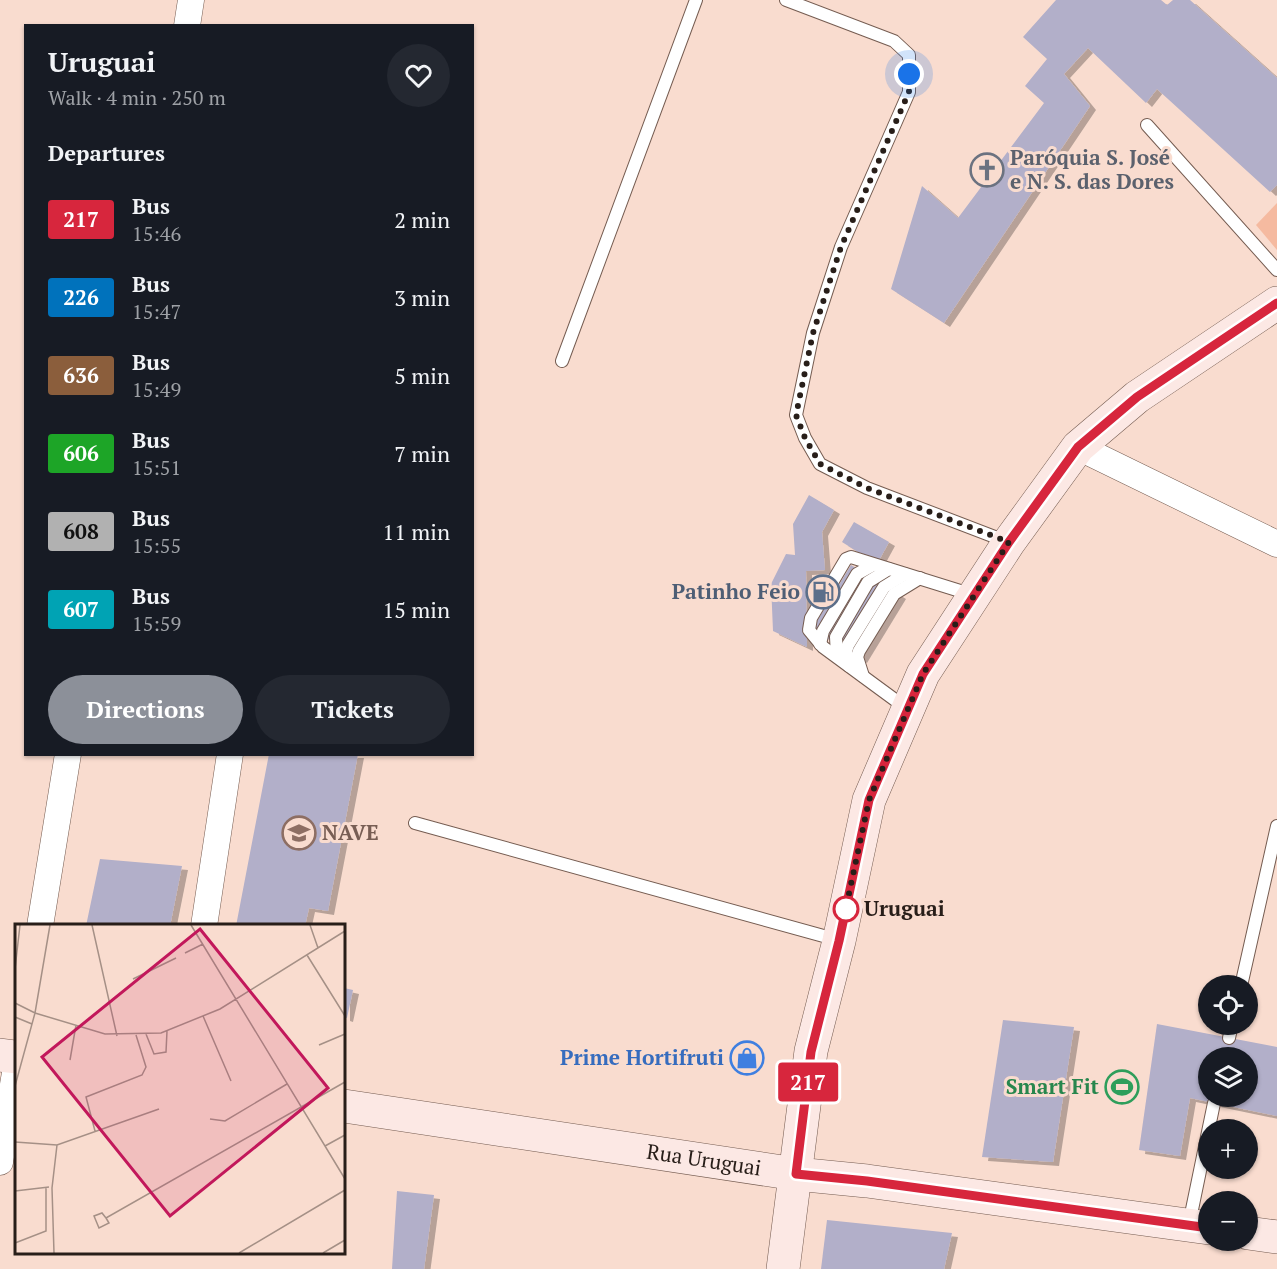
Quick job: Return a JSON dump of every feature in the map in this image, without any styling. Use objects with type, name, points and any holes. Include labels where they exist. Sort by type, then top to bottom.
[{"type":"main road","points":[[783,1269],[811,1052],[839,941],[869,800],[923,674],[1009,542],[1078,447],[1137,397],[1277,303]]},
{"type":"main road","points":[[0,1055],[15,1057]]},
{"type":"main road","name":"Rua Uruguai","points":[[345,1106],[796,1174],[867,1181],[1198,1227]]},
{"type":"main road","points":[[1258,1234],[1277,1237]]},
{"type":"street","points":[[187,24],[191,0]]},
{"type":"street","points":[[1078,447],[1277,544]]},
{"type":"street","points":[[40,924],[68,756]]},
{"type":"street","points":[[204,924],[230,756]]},
{"type":"street","points":[[0,1162],[15,1073]]},
{"type":"lane","points":[[562,361],[696,0]]},
{"type":"lane","points":[[786,0],[894,41],[909,55],[909,92],[841,247],[813,333],[796,415],[805,438],[820,464],[858,484],[1009,542]]},
{"type":"lane","points":[[1147,125],[1277,270]]},
{"type":"lane","points":[[908,709],[820,644],[809,630],[811,618],[846,559],[851,557],[975,595]]},
{"type":"lane","points":[[820,644],[823,631],[857,574],[873,565]]},
{"type":"lane","points":[[837,657],[836,637],[846,619],[868,582],[889,569]]},
{"type":"lane","points":[[849,666],[846,651],[848,645],[884,587],[905,574]]},
{"type":"lane","points":[[863,676],[857,657],[859,651],[894,594],[921,578]]},
{"type":"lane","points":[[415,823],[839,941]]},
{"type":"lane","points":[[1243,975],[1277,826]]},
{"type":"lane","points":[[1198,1191],[1198,1172],[1213,1107]]},
{"type":"shaded area","points":[[1277,203],[1277,250],[1256,225]]},
{"type":"building","name":"Paróquia S. José e N. S. das Dores","points":[[1056,0],[1161,0],[1167,5],[1173,0],[1190,0],[1277,78],[1277,185],[1270,192],[1157,89],[1146,103],[1088,48],[1064,74],[1090,106],[944,323],[891,289],[922,186],[958,218],[1044,103],[1025,86],[1047,59],[1023,37]]},
{"type":"building","points":[[809,495],[834,510],[822,532],[825,570],[806,571],[807,647],[773,631],[771,584],[786,554],[795,555],[793,524]]},
{"type":"building","points":[[854,522],[889,542],[877,564],[842,542]]},
{"type":"building","points":[[851,565],[900,595],[861,659],[812,629]]},
{"type":"building","name":"NAVE","points":[[269,756],[358,756],[328,911],[309,908],[305,924],[236,924]]},
{"type":"building","points":[[100,859],[182,866],[170,924],[86,924]]},
{"type":"building","points":[[345,988],[353,990],[347,1018],[345,1017]]},
{"type":"building","points":[[1003,1020],[1074,1027],[1053,1162],[982,1157]]},
{"type":"building","points":[[1157,1024],[1198,1032],[1198,1035],[1214,1035],[1277,1047],[1277,1116],[1234,1107],[1258,1107],[1258,1047],[1198,1047],[1198,1100],[1190,1098],[1180,1156],[1139,1150]]},
{"type":"building","points":[[397,1191],[434,1195],[424,1269],[392,1269]]},
{"type":"building","points":[[827,1220],[952,1233],[944,1269],[821,1269]]},
{"type":"bus line","name":"217","points":[[1198,1226],[846,1178],[796,1174],[811,1052],[839,941],[869,800],[923,674],[1009,542],[1078,447],[1137,397],[1277,303]]},
{"type":"place","name":"Paróquia S. José e N. S. das Dores","points":[[987,170]]},
{"type":"place","name":"Patinho Feio","points":[[823,592]]},
{"type":"place","name":"NAVE","points":[[299,833]]},
{"type":"place","name":"Uruguai","points":[[846,909]]},
{"type":"place","name":"Prime Hortifruti","points":[[747,1058]]},
{"type":"place","name":"Smart Fit","points":[[1122,1087]]},
{"type":"route","points":[[846,909],[844,917],[869,800],[923,674],[1009,542],[867,488],[820,464],[805,438],[796,415],[813,333],[841,247],[909,92],[909,74]]}]
